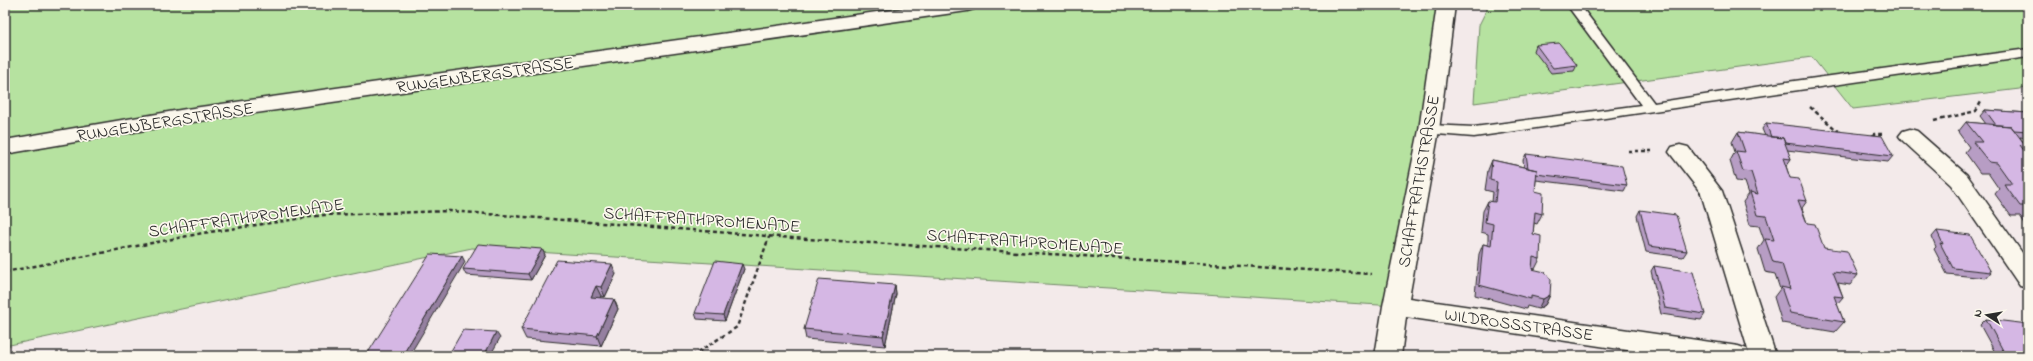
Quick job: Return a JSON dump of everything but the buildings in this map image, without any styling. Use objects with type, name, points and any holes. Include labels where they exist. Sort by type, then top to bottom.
[{"type":"street","name":"RUNGENBERGSTRASSE","points":[[5,147],[186,116],[966,5]]},
{"type":"street","name":"SCHAFFRATHSTRASSE","points":[[1388,356],[1395,306],[1429,130],[1446,5]]},
{"type":"street","points":[[1910,136],[1959,180],[2028,279]]},
{"type":"street","points":[[1680,152],[1712,191],[1763,356]]},
{"type":"street","name":"WILDROSSSTRASSE","points":[[1395,306],[1738,356]]},
{"type":"lane","points":[[1573,5],[1651,108]]},
{"type":"lane","points":[[1429,130],[1474,132],[1651,108],[1786,86],[2028,53]]},
{"type":"path","points":[[1786,86],[1838,132],[1844,133]]},
{"type":"path","points":[[1910,136],[1926,122],[1976,112],[1981,102]]},
{"type":"path","points":[[1865,135],[1872,136],[1874,134]]},
{"type":"path","name":"SCHAFFRATHPROMENADE","points":[[5,272],[203,233],[324,215],[450,210],[769,237],[1402,276]]},
{"type":"path","points":[[692,356],[736,327],[769,237]]},
{"type":"green space","points":[[5,5],[1439,5],[1395,306],[472,248],[5,346]]},
{"type":"green space","points":[[1489,5],[2028,5],[2028,88],[1853,109],[1812,57],[1474,103],[1479,25]]}]
